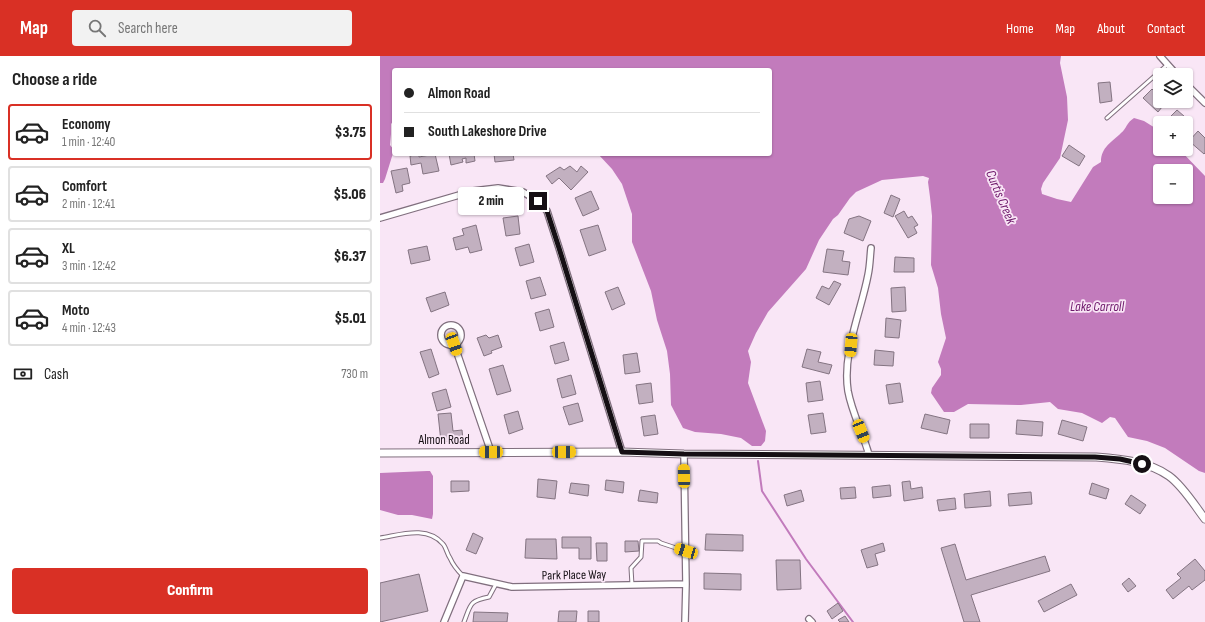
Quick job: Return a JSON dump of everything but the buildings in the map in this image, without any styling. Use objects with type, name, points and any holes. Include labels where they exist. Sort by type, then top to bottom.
[{"type":"street","points":[[1160,56],[1170,68]]},
{"type":"street","points":[[1193,91],[1205,103]]},
{"type":"street","points":[[380,218],[472,191],[498,188],[523,192],[538,201],[547,211],[622,452]]},
{"type":"street","points":[[869,455],[848,391],[847,375],[851,345],[868,274],[871,248]]},
{"type":"street","points":[[454,344],[491,452]]},
{"type":"street","name":"Almon Road","points":[[380,452],[622,452],[684,454],[1095,457],[1120,459],[1157,469],[1170,477],[1186,494],[1205,520]]},
{"type":"street","points":[[684,454],[686,551],[685,622]]},
{"type":"street","points":[[444,622],[463,576]]},
{"type":"street","name":"Park Place Way","points":[[463,576],[512,587],[686,584]]},
{"type":"lane","points":[[1107,118],[1167,65]]},
{"type":"lane","points":[[380,538],[412,533],[426,533],[443,544],[455,568],[463,576]]},
{"type":"lane","points":[[632,585],[631,568],[641,557],[642,541],[658,540],[661,543],[686,551]]},
{"type":"lane","points":[[464,622],[471,604],[477,600],[489,598],[496,583]]},
{"type":"water","name":"Lake Carroll","points":[[380,56],[1061,56],[1060,63],[1067,97],[1068,120],[1060,158],[1043,183],[1041,189],[1042,194],[1071,202],[1093,167],[1101,162],[1101,157],[1105,149],[1134,118],[1144,121],[1153,127],[1153,156],[1186,156],[1205,176],[1205,473],[1199,471],[1165,448],[1147,441],[1128,437],[1115,418],[1110,417],[1102,423],[1082,413],[1058,409],[1050,402],[1021,405],[968,404],[954,412],[944,412],[931,393],[932,388],[941,375],[941,369],[938,362],[946,338],[938,288],[931,265],[932,216],[928,182],[929,178],[923,176],[882,180],[856,192],[838,215],[833,219],[819,240],[806,269],[768,312],[748,351],[751,362],[748,383],[766,431],[765,441],[761,446],[752,446],[741,438],[721,434],[695,432],[683,428],[671,405],[670,374],[667,351],[657,320],[651,291],[632,242],[632,214],[622,184],[612,169],[600,156],[772,156],[772,68],[392,68],[392,123],[390,145],[392,148],[392,156],[383,183],[380,183]]},
{"type":"water","points":[[430,471],[433,476],[432,519],[412,515],[398,515],[380,510],[380,473]]},
{"type":"waterway","points":[[758,461],[762,491],[806,559],[853,622]]},
{"type":"route","points":[[538,201],[547,211],[622,452],[684,454],[1095,457],[1120,459],[1142,464]]},
{"type":"water label","name":"Curtis Creek","points":[[1001,197]]}]
